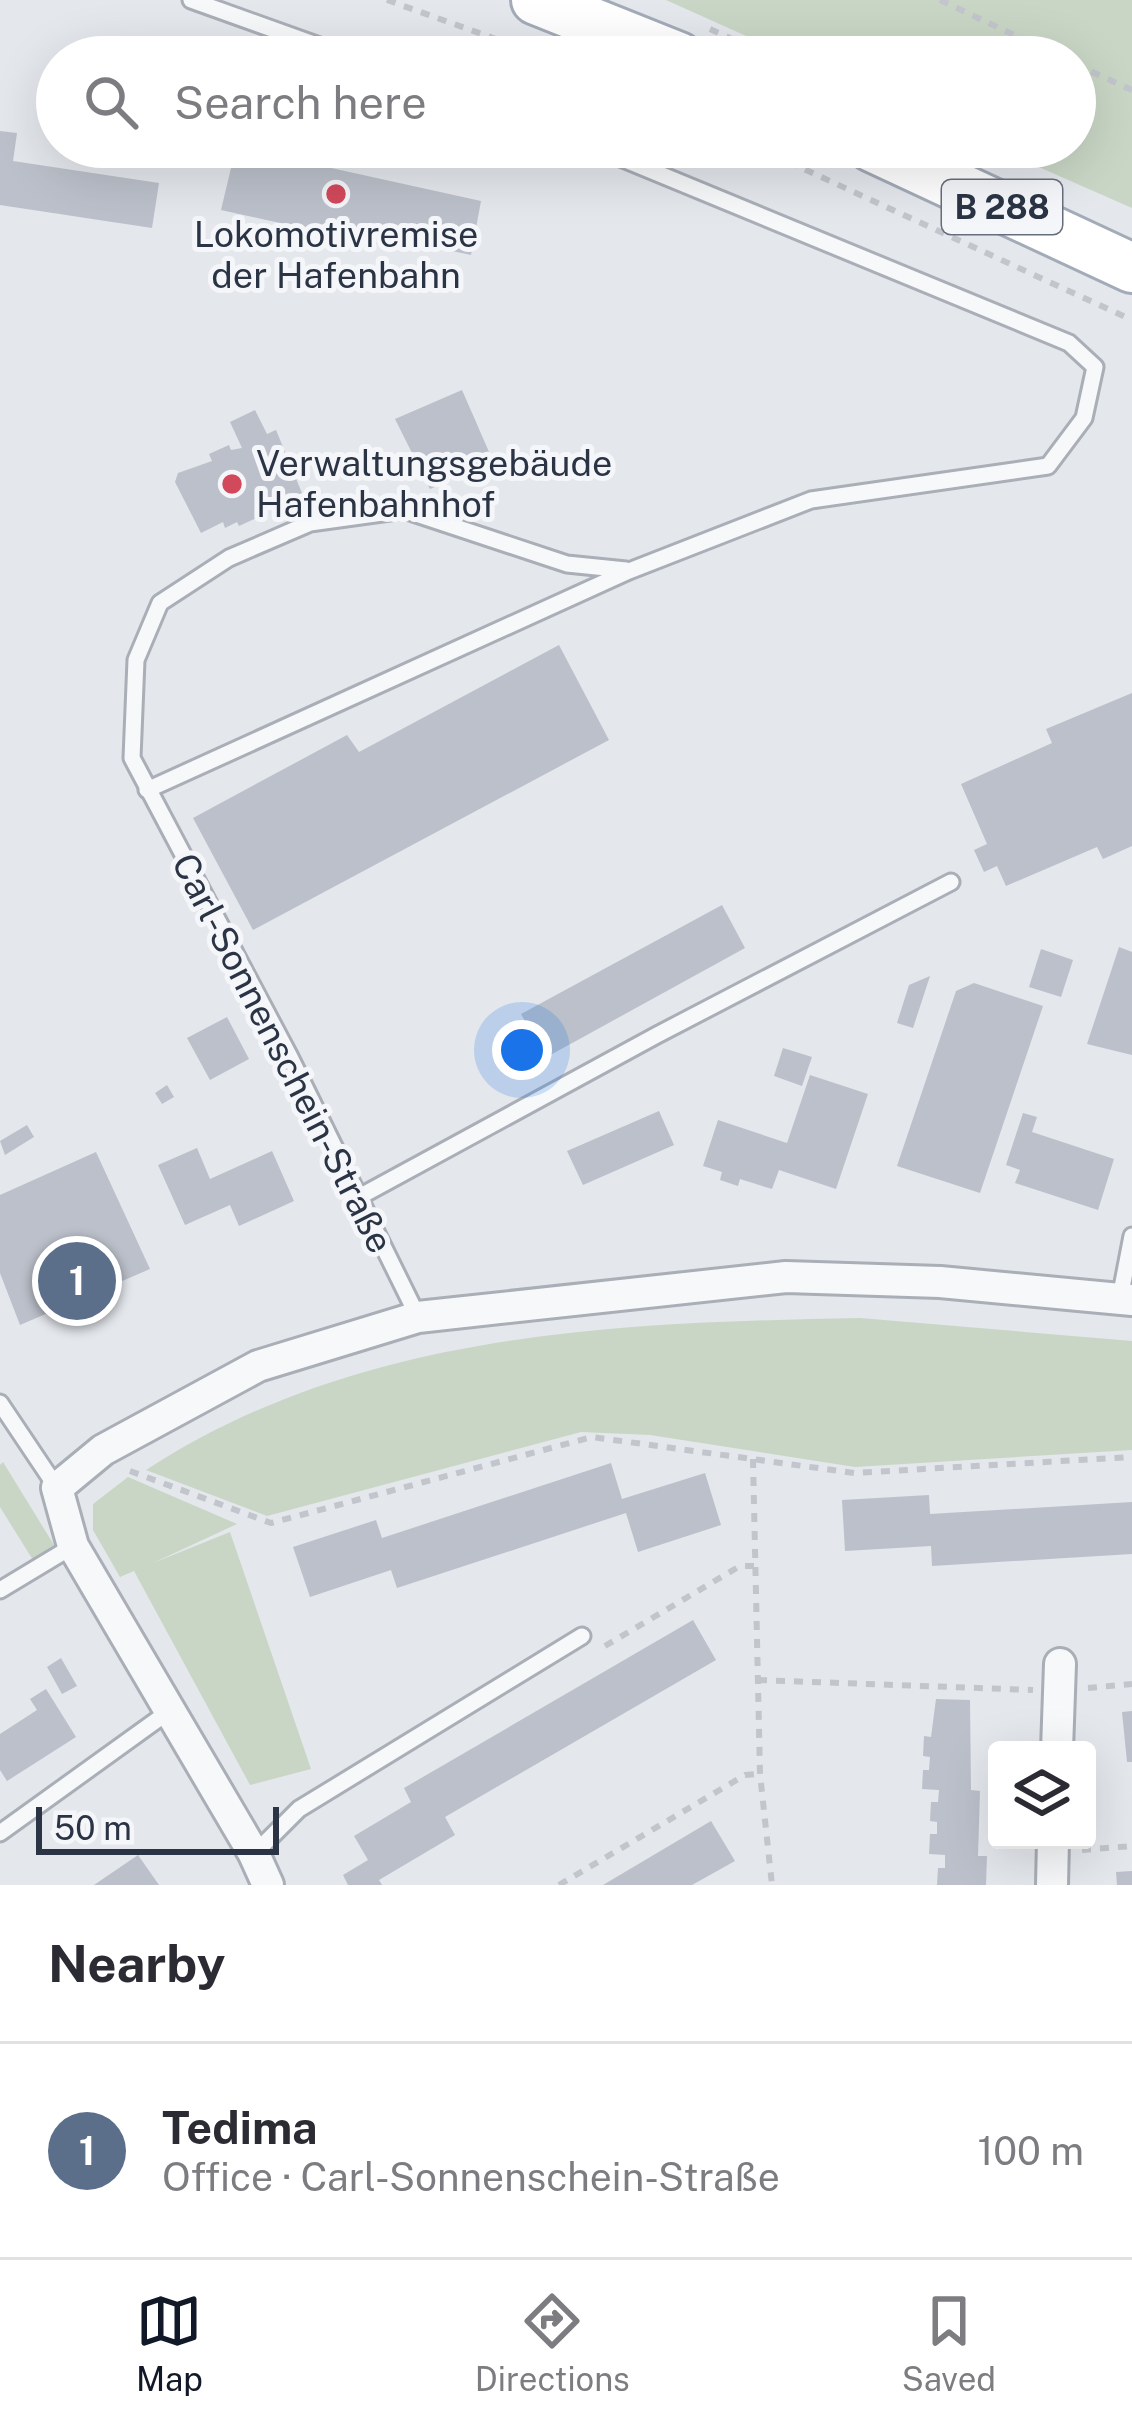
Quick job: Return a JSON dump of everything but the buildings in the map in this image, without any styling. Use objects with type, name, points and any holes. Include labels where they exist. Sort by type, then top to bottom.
[{"type":"main road","points":[[536,0],[626,36]]},
{"type":"main road","name":"B 288","points":[[917,168],[1132,268]]},
{"type":"street","points":[[263,1877],[73,1546],[57,1487],[103,1450],[258,1366],[418,1316],[786,1277],[940,1282],[1126,1299]]},
{"type":"street","points":[[1057,1741],[1060,1677]]},
{"type":"street","points":[[1052,1885],[1053,1849]]},
{"type":"lane","points":[[191,0],[291,36]]},
{"type":"lane","points":[[147,790],[629,571],[811,500],[1048,466],[1084,418],[1095,368],[1069,343],[645,168]]},
{"type":"lane","name":"Carl-Sonnenschein-Straße","points":[[418,1316],[290,1057],[132,758],[136,660],[160,603],[229,558],[310,523],[404,510],[567,564],[629,571]]},
{"type":"lane","points":[[358,1197],[951,882]]},
{"type":"lane","points":[[1126,1299],[1132,1236]]},
{"type":"lane","points":[[0,1403],[57,1487]]},
{"type":"lane","points":[[0,1590],[73,1546]]},
{"type":"lane","points":[[263,1877],[298,1809],[582,1636]]},
{"type":"lane","points":[[0,1833],[167,1712]]},
{"type":"path","points":[[387,0],[487,36]]},
{"type":"path","points":[[940,0],[1016,36]]},
{"type":"path","points":[[1096,74],[1132,90]]},
{"type":"path","points":[[802,168],[1132,320]]},
{"type":"path","points":[[103,1450],[135,1474],[271,1523],[592,1437],[854,1473],[1132,1457]]},
{"type":"path","points":[[753,1460],[760,1774],[772,1885]]},
{"type":"path","points":[[582,1636],[601,1648],[740,1566],[754,1566]]},
{"type":"path","points":[[758,1680],[1060,1677],[1132,1684]]},
{"type":"path","points":[[559,1885],[745,1775],[760,1774]]},
{"type":"path","points":[[1096,1846],[1132,1846]]},
{"type":"green space","points":[[666,0],[1132,0],[1132,208],[1041,168],[1096,168],[1096,36],[746,36]]},
{"type":"green space","points":[[860,1318],[1132,1341],[1132,1450],[855,1467],[650,1435],[581,1432],[267,1516],[146,1470],[228,1424],[313,1388],[401,1362],[582,1332]]},
{"type":"green space","points":[[3,1462],[54,1545],[33,1560],[0,1507]]},
{"type":"green space","points":[[128,1477],[237,1524],[153,1563],[230,1532],[311,1769],[250,1785],[134,1571],[120,1577],[93,1530],[93,1504]]},
{"type":"place","name":"Lokomotivremise der Hafenbahn","points":[[336,194]]},
{"type":"place","name":"Verwaltungsgebäude Hafenbahnhof","points":[[232,484]]},
{"type":"place","name":"Tedima","points":[[77,1281]]}]
